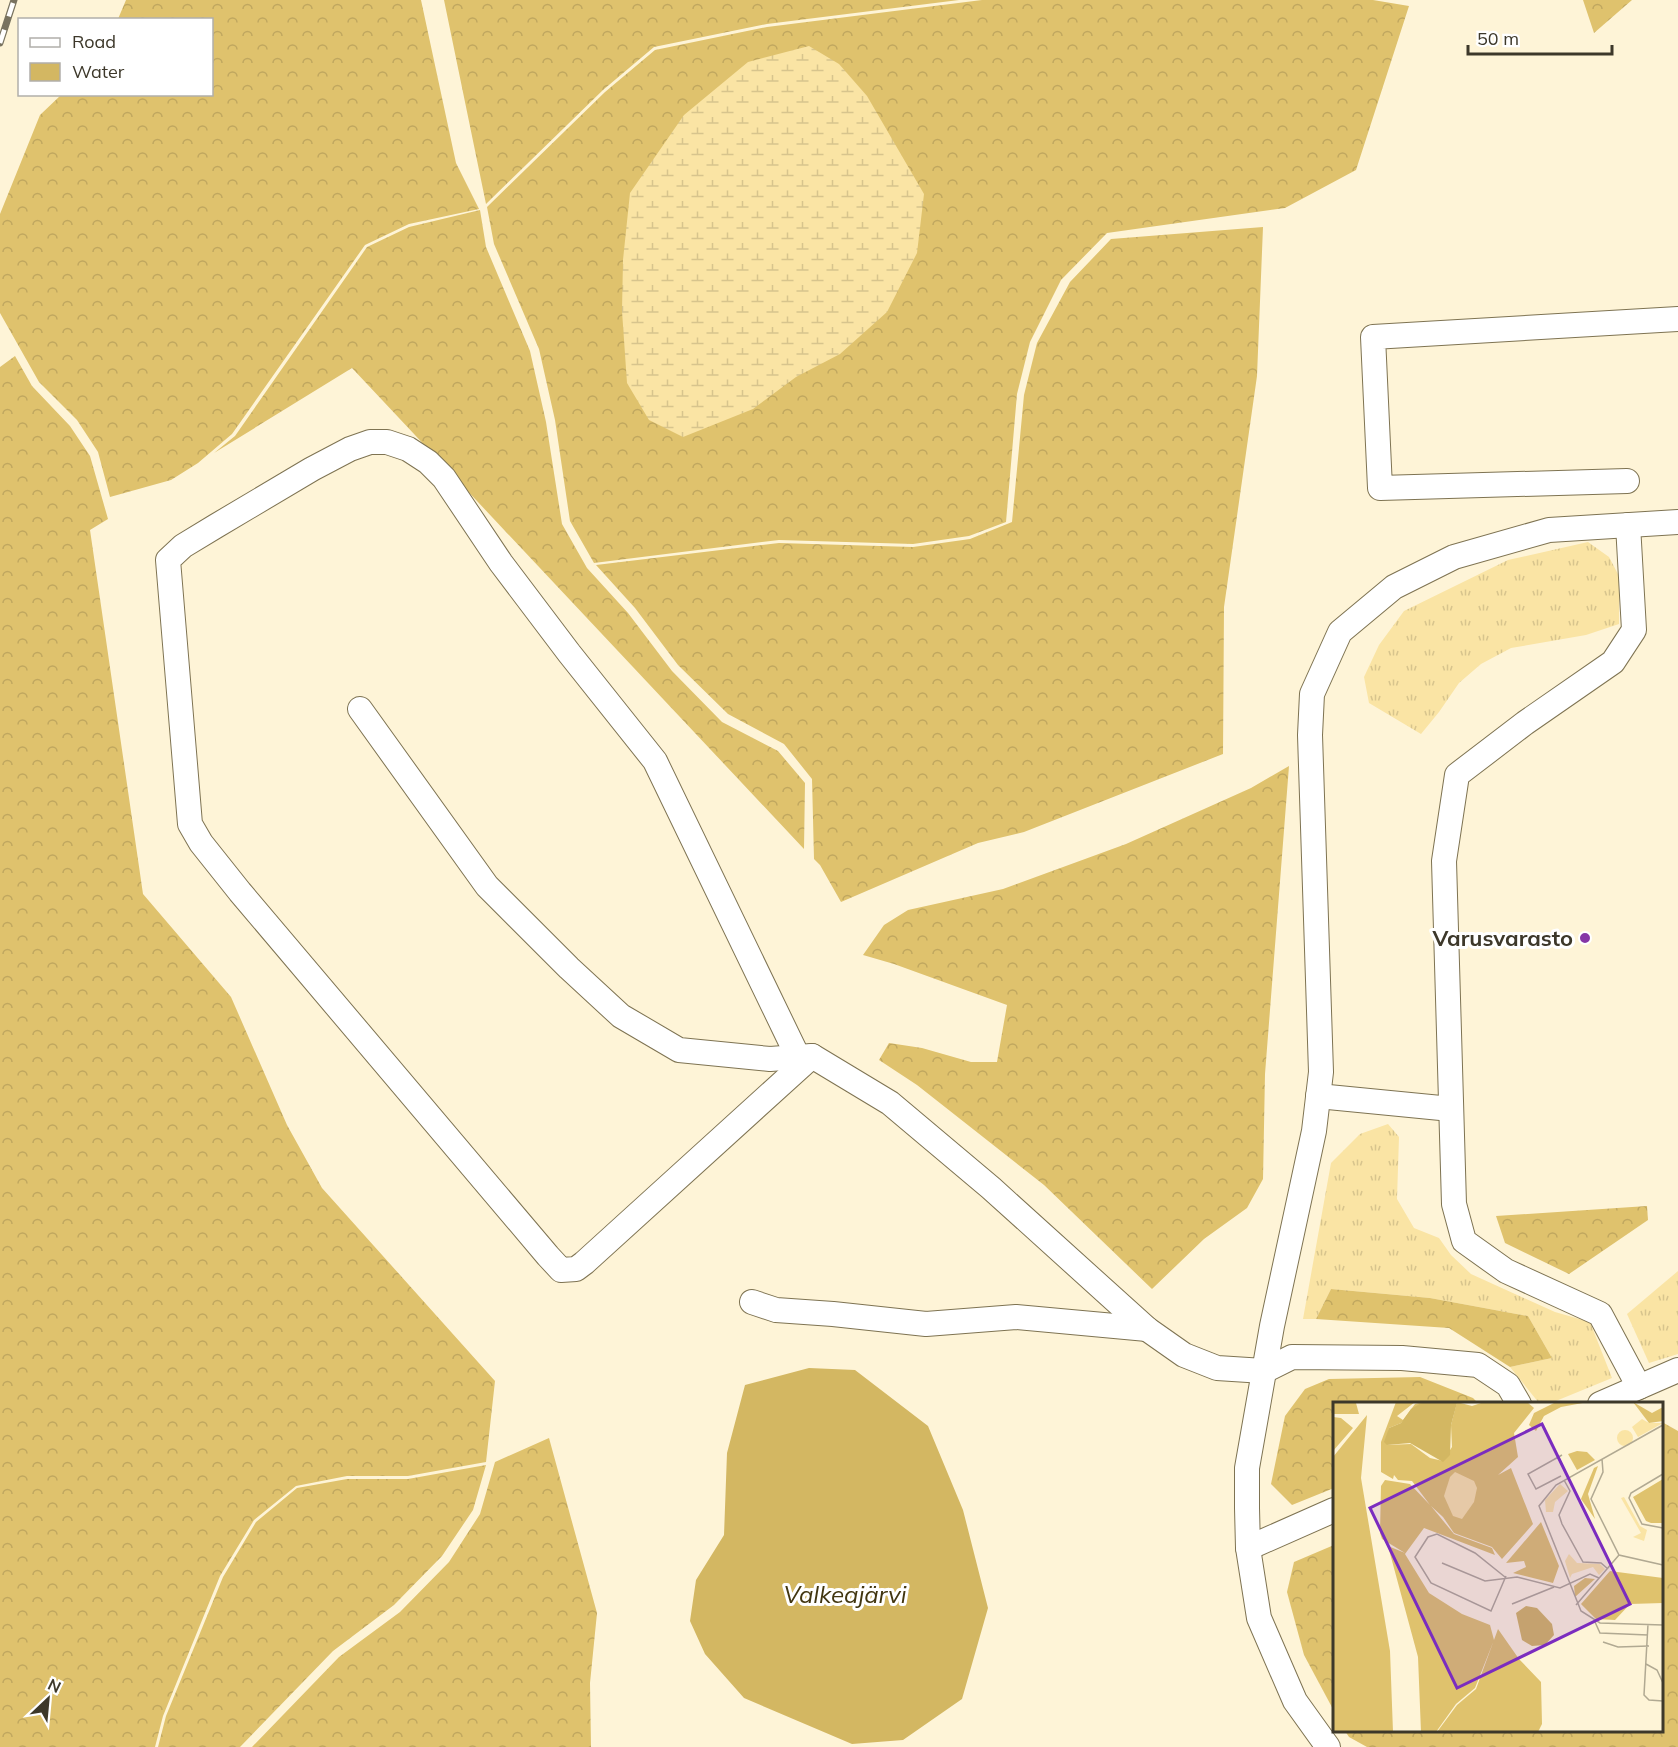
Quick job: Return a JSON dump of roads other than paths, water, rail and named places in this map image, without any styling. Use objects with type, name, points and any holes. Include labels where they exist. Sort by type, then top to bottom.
[{"type":"street","points":[[1627,481],[1380,488],[1373,337],[1678,320]]},
{"type":"street","points":[[370,442],[387,442],[408,449],[428,462],[444,478],[501,563],[569,653],[655,761],[805,1056],[584,1263],[576,1269],[561,1270],[240,892],[201,843],[190,824],[168,560],[183,546],[350,449],[370,442]]},
{"type":"street","points":[[1328,1747],[1295,1701],[1259,1618],[1248,1548],[1247,1468],[1272,1326],[1314,1131],[1321,1072],[1310,735],[1312,694],[1340,632],[1394,586],[1454,557],[1549,530],[1678,522]]},
{"type":"street","points":[[1628,525],[1634,630],[1613,662],[1524,723],[1457,776],[1444,861],[1454,1204],[1464,1241],[1506,1271],[1600,1314],[1639,1387]]},
{"type":"street","points":[[360,709],[487,886],[621,1016],[679,1050],[770,1059],[805,1056],[890,1103],[991,1188],[1147,1329],[1184,1355],[1216,1368],[1264,1371],[1292,1357],[1402,1359],[1478,1365],[1508,1385],[1518,1402]]},
{"type":"street","points":[[1318,1096],[1451,1109]]},
{"type":"street","points":[[752,1302],[776,1310],[926,1324],[1016,1317],[1147,1329]]},
{"type":"street","points":[[1605,1402],[1678,1370]]},
{"type":"street","points":[[1248,1548],[1333,1511]]},
{"type":"water","name":"Valkeajärvi","points":[[809,1368],[855,1370],[928,1426],[963,1510],[988,1608],[962,1699],[903,1740],[852,1744],[744,1698],[705,1654],[690,1621],[696,1580],[724,1535],[727,1453],[745,1385]]},
{"type":"railway","points":[[0,43],[14,0]]},
{"type":"place","name":"Varusvarasto","points":[[1585,938]]}]
